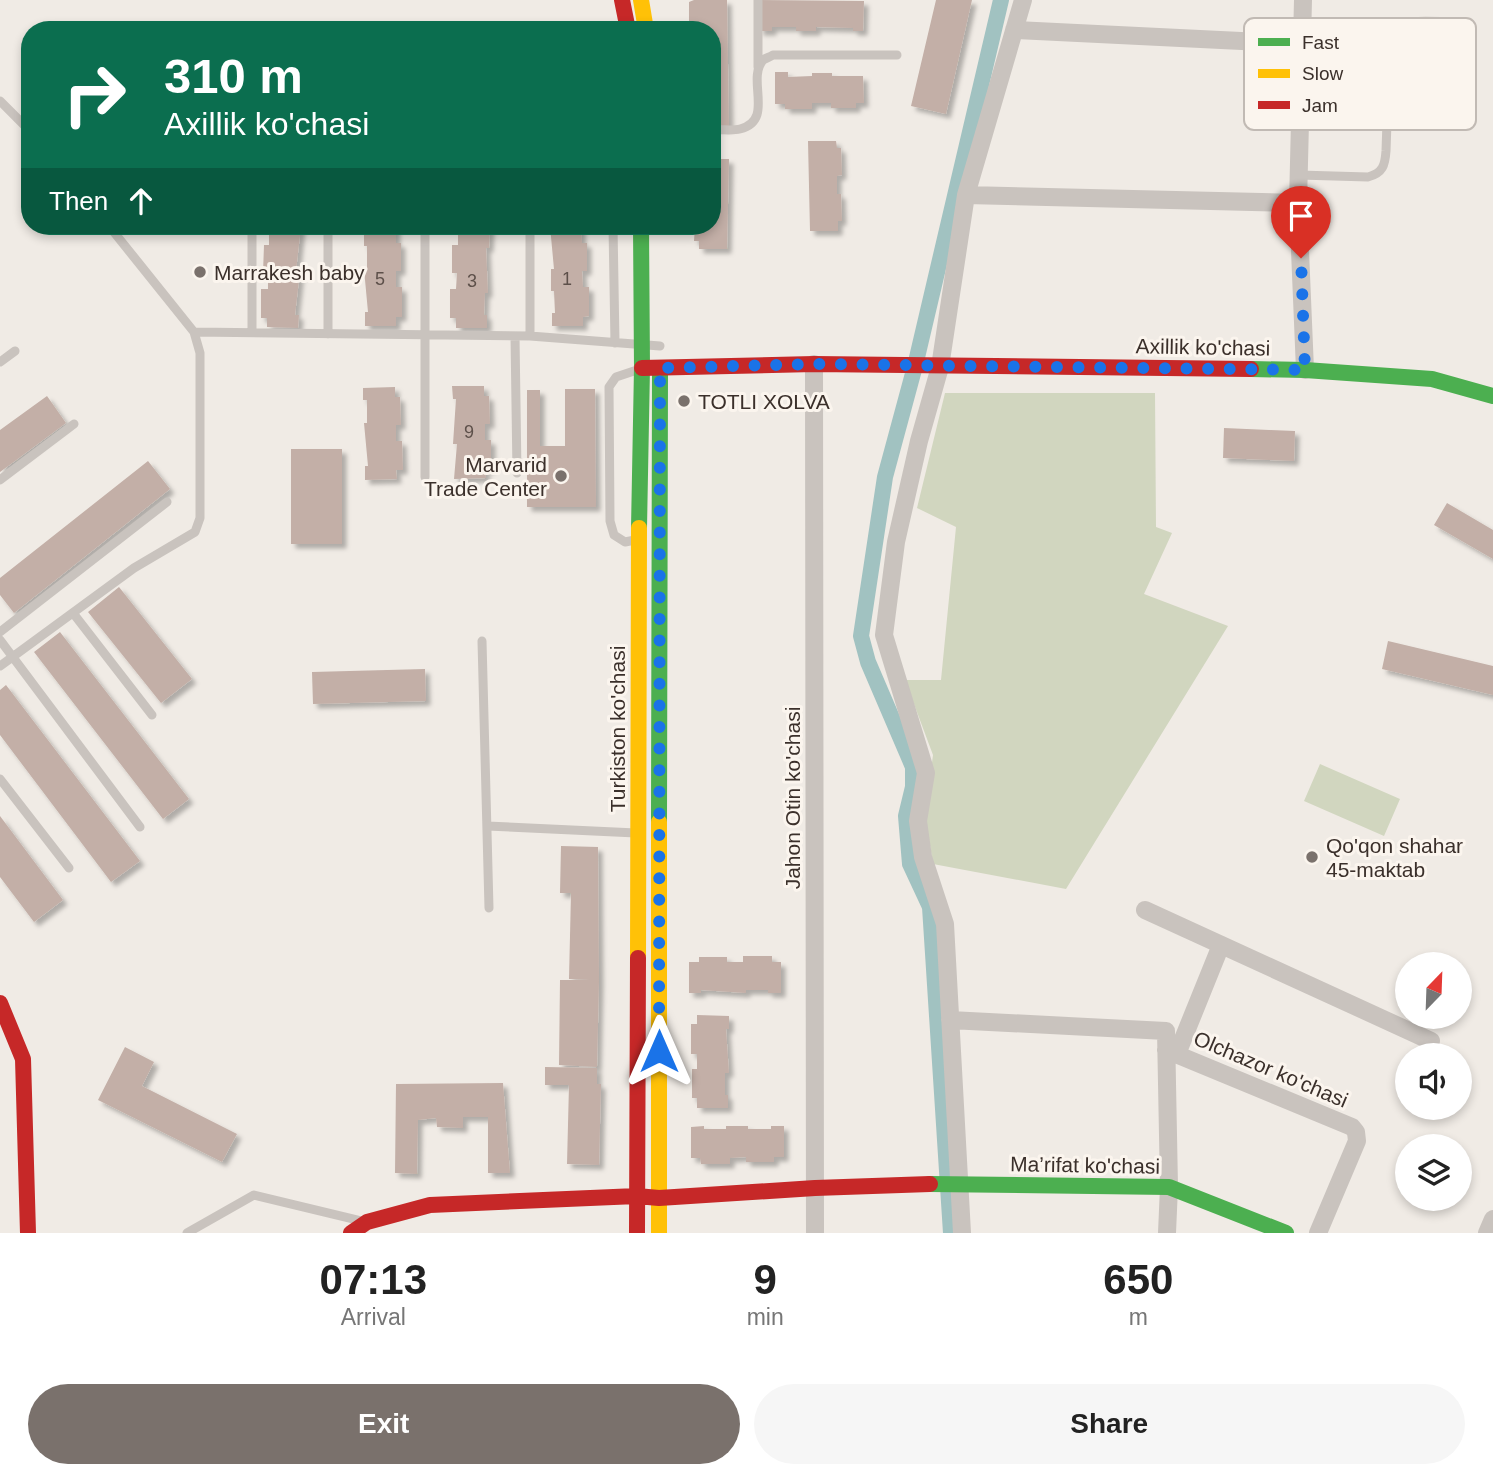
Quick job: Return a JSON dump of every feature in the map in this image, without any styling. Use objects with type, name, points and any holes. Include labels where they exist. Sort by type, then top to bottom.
[{"type":"street","points":[[622,0],[626,21]]},
{"type":"street","points":[[641,0],[644,21]]},
{"type":"street","points":[[962,1233],[945,924],[923,857],[918,821],[926,773],[884,635],[896,542],[936,366],[966,195],[1023,0]]},
{"type":"street","points":[[1303,0],[1303,18]]},
{"type":"street","points":[[1014,30],[1244,41]]},
{"type":"street","points":[[1300,130],[1298,203],[1305,370]]},
{"type":"street","points":[[966,195],[1298,203]]},
{"type":"street","name":"Turkiston ko'chasi","points":[[637,1233],[641,235]]},
{"type":"street","name":"Turkiston ko'chasi","points":[[659,340],[659,1233]]},
{"type":"street","points":[[642,369],[814,364]]},
{"type":"street","name":"Axillik ko'chasi","points":[[814,364],[1305,370],[1432,379],[1493,396]]},
{"type":"street","name":"Jahon Otin ko'chasi","points":[[814,364],[815,1233]]},
{"type":"street","points":[[1145,911],[1432,1041]]},
{"type":"street","points":[[1167,1233],[1172,1052],[1221,945]]},
{"type":"street","points":[[0,1003],[23,1059],[28,1233]]},
{"type":"street","name":"Olchazor ko'chasi","points":[[950,1020],[1166,1031],[1172,1052],[1352,1127],[1357,1141],[1318,1233]]},
{"type":"street","name":"Ma’rifat ko'chasi","points":[[815,1188],[959,1183],[1168,1187],[1286,1233]]},
{"type":"street","points":[[351,1233],[367,1222],[430,1205],[637,1196],[659,1198],[815,1188]]},
{"type":"street","points":[[1487,1233],[1493,1219]]},
{"type":"lane","points":[[721,130],[739,129],[750,125],[758,113],[758,0]]},
{"type":"lane","points":[[758,73],[763,61],[773,55],[897,55]]},
{"type":"lane","points":[[0,101],[21,122]]},
{"type":"lane","points":[[1299,175],[1368,177],[1378,174],[1385,166],[1387,130]]},
{"type":"lane","points":[[0,666],[134,568],[195,532],[200,518],[201,353],[194,332],[116,235]]},
{"type":"lane","points":[[251,332],[252,235]]},
{"type":"lane","points":[[328,235],[328,334]]},
{"type":"lane","points":[[425,235],[425,477]]},
{"type":"lane","points":[[530,235],[530,336]]},
{"type":"lane","points":[[613,235],[615,343]]},
{"type":"lane","points":[[194,332],[530,336],[642,346],[659,340]]},
{"type":"lane","points":[[515,336],[517,473]]},
{"type":"lane","points":[[0,362],[15,351]]},
{"type":"lane","points":[[639,539],[625,542],[614,535],[610,521],[610,387],[616,377],[642,369]]},
{"type":"lane","points":[[0,480],[74,425]]},
{"type":"lane","points":[[0,632],[167,502]]},
{"type":"lane","points":[[73,613],[152,715]]},
{"type":"lane","points":[[0,640],[140,827]]},
{"type":"lane","points":[[482,641],[489,908]]},
{"type":"lane","points":[[0,779],[69,868]]},
{"type":"lane","points":[[487,826],[638,833]]},
{"type":"lane","points":[[187,1233],[254,1195],[367,1222]]},
{"type":"green space","points":[[945,393],[1155,393],[1156,527],[1172,533],[1144,594],[1228,626],[1066,889],[933,864],[925,815],[933,755],[905,680],[941,680],[956,527],[917,508]]},
{"type":"green space","points":[[1320,764],[1400,799],[1384,836],[1304,801]]},
{"type":"building","points":[[727,0],[729,127],[721,127],[721,21],[689,21],[689,2]]},
{"type":"building","points":[[759,0],[864,1],[863,31],[853,31],[853,28],[816,27],[816,31],[796,31],[796,27],[772,27],[772,31],[759,31]]},
{"type":"building","points":[[936,0],[972,0],[946,114],[911,106]]},
{"type":"building","points":[[775,72],[788,72],[788,77],[812,76],[812,73],[863,76],[864,103],[856,103],[856,108],[831,108],[831,103],[812,103],[812,109],[785,109],[785,104],[775,104]]},
{"type":"building","points":[[808,141],[836,141],[837,148],[841,148],[842,175],[837,176],[837,194],[841,194],[842,221],[838,221],[838,231],[810,231]]},
{"type":"building","points":[[721,159],[729,159],[727,249],[699,249],[699,241],[694,241],[694,235],[721,235]]},
{"type":"building","points":[[269,235],[300,235],[296,271],[300,271],[295,315],[299,315],[298,328],[267,327],[267,318],[261,318],[261,289],[268,289],[268,273],[263,273],[264,245],[269,245]]},
{"type":"building","points":[[364,235],[396,235],[396,243],[401,243],[401,271],[396,271],[396,287],[402,287],[402,317],[396,317],[396,326],[365,326],[365,312],[368,312],[364,269],[367,269],[367,246],[364,246]]},
{"type":"building","points":[[458,235],[490,235],[489,248],[486,248],[488,293],[485,293],[484,315],[487,315],[487,328],[456,328],[456,318],[450,318],[450,289],[456,289],[457,273],[452,273],[452,245],[458,245]]},
{"type":"building","points":[[551,235],[582,235],[582,243],[587,243],[587,271],[582,271],[583,287],[589,287],[589,316],[583,317],[583,326],[552,326],[552,313],[555,313],[551,269],[554,269]]},
{"type":"building","points":[[452,386],[484,386],[484,396],[489,396],[490,424],[485,424],[485,440],[491,440],[491,469],[485,469],[486,478],[454,479],[457,444],[453,444],[456,399],[453,399]]},
{"type":"building","points":[[395,387],[395,397],[400,397],[401,425],[396,425],[396,441],[402,441],[403,470],[396,470],[397,479],[365,480],[365,466],[368,466],[364,423],[367,423],[367,400],[363,400],[363,388]]},
{"type":"building","name":"Marvarid Trade Center","points":[[565,389],[595,389],[596,507],[527,507],[527,390],[540,390],[540,446],[565,446]]},
{"type":"building","points":[[47,396],[66,423],[0,472],[0,430]]},
{"type":"building","points":[[1224,428],[1295,431],[1294,461],[1223,458]]},
{"type":"building","points":[[291,449],[342,449],[342,544],[291,544]]},
{"type":"building","points":[[148,461],[170,489],[14,613],[0,595],[0,578]]},
{"type":"building","points":[[1447,503],[1493,530],[1493,559],[1434,525]]},
{"type":"building","points":[[119,587],[192,679],[161,703],[88,612]]},
{"type":"building","points":[[60,632],[189,799],[163,819],[34,652]]},
{"type":"building","points":[[1388,641],[1493,666],[1493,695],[1382,669]]},
{"type":"building","points":[[425,669],[426,701],[313,704],[312,672]]},
{"type":"building","points":[[6,685],[140,861],[111,882],[0,735],[0,690]]},
{"type":"building","points":[[0,816],[63,900],[34,922],[0,877]]},
{"type":"building","points":[[561,846],[598,847],[597,1067],[559,1065],[560,980],[590,980],[569,979],[571,893],[560,893]]},
{"type":"building","points":[[743,956],[772,956],[772,962],[781,962],[781,993],[768,993],[768,990],[746,990],[746,993],[701,990],[701,993],[689,993],[689,962],[699,962],[699,957],[727,957],[727,962],[743,962]]},
{"type":"building","points":[[697,1015],[729,1016],[729,1029],[726,1029],[729,1073],[725,1073],[728,1108],[697,1108],[697,1098],[692,1098],[692,1069],[697,1069],[697,1054],[691,1054],[691,1024],[697,1024]]},
{"type":"building","points":[[125,1047],[154,1062],[142,1086],[237,1134],[222,1162],[98,1100]]},
{"type":"building","points":[[545,1067],[597,1068],[597,1084],[601,1084],[599,1165],[567,1164],[569,1085],[545,1085]]},
{"type":"building","points":[[503,1083],[510,1173],[488,1173],[488,1117],[463,1117],[463,1128],[437,1127],[436,1118],[418,1120],[417,1174],[395,1173],[396,1084]]},
{"type":"building","points":[[704,1126],[704,1129],[748,1126],[748,1129],[771,1129],[771,1126],[784,1126],[784,1157],[774,1157],[774,1162],[746,1162],[746,1157],[730,1158],[730,1164],[701,1164],[700,1158],[691,1158],[691,1127]]},
{"type":"waterway","points":[[951,1233],[930,907],[910,864],[906,816],[913,787],[913,767],[868,662],[861,636],[885,477],[915,366],[1001,0]]},
{"type":"traffic: fast","points":[[639,528],[641,235]]},
{"type":"traffic: fast","points":[[1251,369],[1432,379],[1493,396]]},
{"type":"traffic: fast","points":[[659,822],[660,370]]},
{"type":"traffic: fast","points":[[930,1184],[1169,1187],[1286,1233]]},
{"type":"traffic: slow","points":[[641,0],[644,21]]},
{"type":"traffic: slow","points":[[638,958],[639,528]]},
{"type":"traffic: slow","points":[[659,822],[659,1233]]},
{"type":"traffic: jam","points":[[622,0],[626,21]]},
{"type":"traffic: jam","points":[[642,368],[814,364],[1251,369]]},
{"type":"traffic: jam","points":[[637,1233],[638,958]]},
{"type":"traffic: jam","points":[[0,1003],[23,1059],[28,1233]]},
{"type":"traffic: jam","points":[[351,1233],[367,1222],[430,1205],[637,1196],[659,1198],[930,1184]]},
{"type":"place","name":"Marrakesh baby","points":[[200,272]]},
{"type":"place","name":"TOTLI XOLVA","points":[[684,401]]},
{"type":"place","name":"Marvarid Trade Center","points":[[561,476]]},
{"type":"place","name":"Qo'qon shahar 45-maktab","points":[[1312,857]]},
{"type":"route","points":[[659,1051],[660,368],[814,364],[1305,370],[1301,258]]}]
